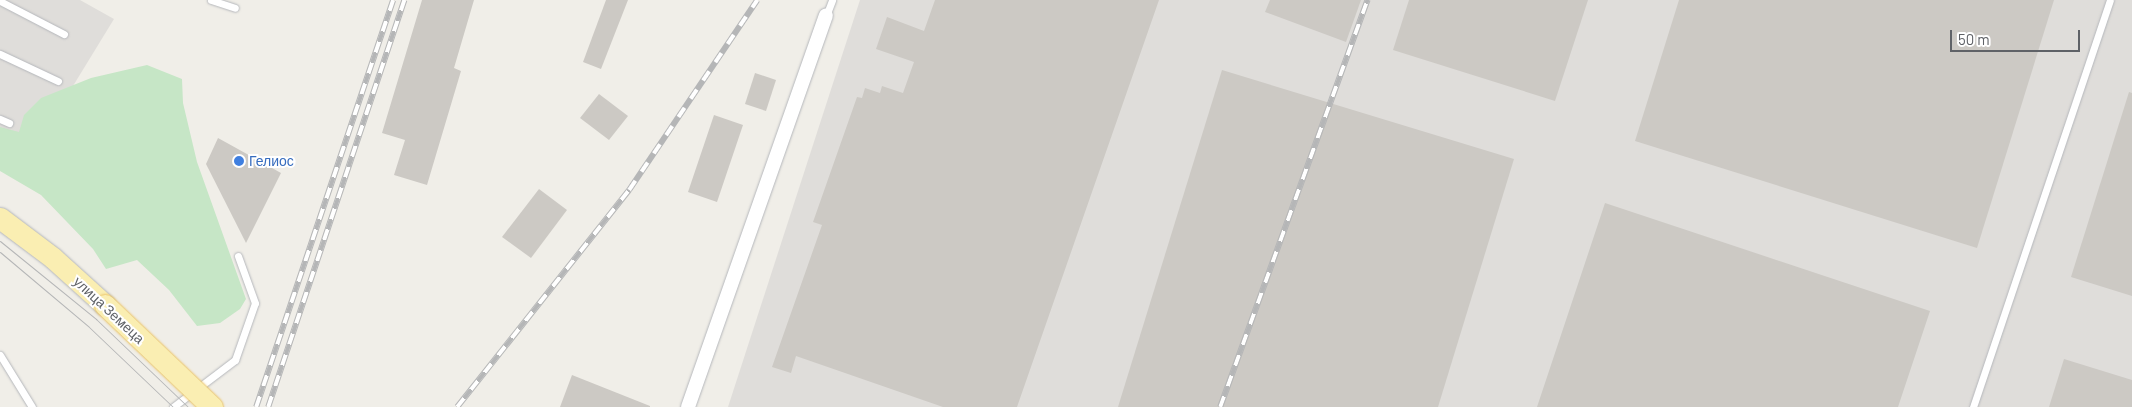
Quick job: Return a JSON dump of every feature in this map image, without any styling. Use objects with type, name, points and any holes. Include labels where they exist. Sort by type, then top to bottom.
[{"type":"main road","name":"улица Земеца","points":[[0,218],[52,258],[105,305],[212,407]]},
{"type":"street","points":[[688,407],[826,16]]},
{"type":"lane","points":[[211,0],[235,8]]},
{"type":"lane","points":[[826,16],[832,0]]},
{"type":"lane","points":[[1973,407],[2110,0]]},
{"type":"lane","points":[[0,1],[64,34]]},
{"type":"lane","points":[[0,54],[58,81]]},
{"type":"lane","points":[[0,118],[9,123]]},
{"type":"lane","points":[[173,407],[235,360],[255,303],[238,256]]},
{"type":"lane","points":[[0,370],[2,358]]},
{"type":"lane","points":[[2,358],[32,407]]},
{"type":"shaded area","points":[[0,0],[80,0],[114,19],[24,166],[0,154]]},
{"type":"shaded area","points":[[860,0],[2132,0],[2132,407],[728,407]]},
{"type":"green space","points":[[147,65],[182,79],[183,103],[197,162],[246,299],[240,309],[220,323],[197,326],[169,290],[137,260],[106,269],[93,249],[41,195],[0,171],[0,127],[19,132],[24,115],[41,98],[91,78]]},
{"type":"building","points":[[422,0],[474,0],[454,68],[461,71],[427,185],[394,175],[405,140],[382,133]]},
{"type":"building","points":[[606,0],[628,0],[601,69],[583,62]]},
{"type":"building","points":[[935,0],[1159,0],[1017,407],[943,407],[796,356],[791,373],[772,367],[822,225],[813,222],[857,97],[862,98],[865,88],[880,93],[882,86],[903,93],[914,62],[876,49],[887,17],[924,31]]},
{"type":"building","points":[[1270,0],[1361,0],[1346,42],[1265,12]]},
{"type":"building","points":[[1409,0],[1588,0],[1555,101],[1393,50]]},
{"type":"building","points":[[1679,0],[2054,0],[1977,248],[1635,141]]},
{"type":"building","points":[[1222,70],[1514,159],[1438,407],[1118,407]]},
{"type":"building","points":[[755,73],[776,80],[766,111],[745,104]]},
{"type":"building","points":[[2129,92],[2132,93],[2132,296],[2071,277]]},
{"type":"building","points":[[599,94],[628,116],[609,140],[580,118]]},
{"type":"building","points":[[714,115],[743,125],[717,202],[688,192]]},
{"type":"building","points":[[218,138],[281,173],[246,243],[206,164]]},
{"type":"building","points":[[539,189],[567,210],[531,258],[502,237]]},
{"type":"building","points":[[1605,203],[1930,311],[1898,407],[1537,407]]},
{"type":"building","points":[[2064,359],[2132,380],[2132,407],[2049,407]]},
{"type":"building","points":[[572,375],[650,406],[650,407],[560,407]]},
{"type":"tram line","points":[[0,241],[96,319],[188,407]]},
{"type":"tram line","points":[[0,252],[89,327],[173,407]]},
{"type":"railway","points":[[256,407],[393,0]]},
{"type":"railway","points":[[268,407],[404,0]]},
{"type":"railway","points":[[457,407],[629,190],[757,0]]},
{"type":"railway","points":[[1220,407],[1367,0]]},
{"type":"place","name":"Гелиос","points":[[239,161]]}]
